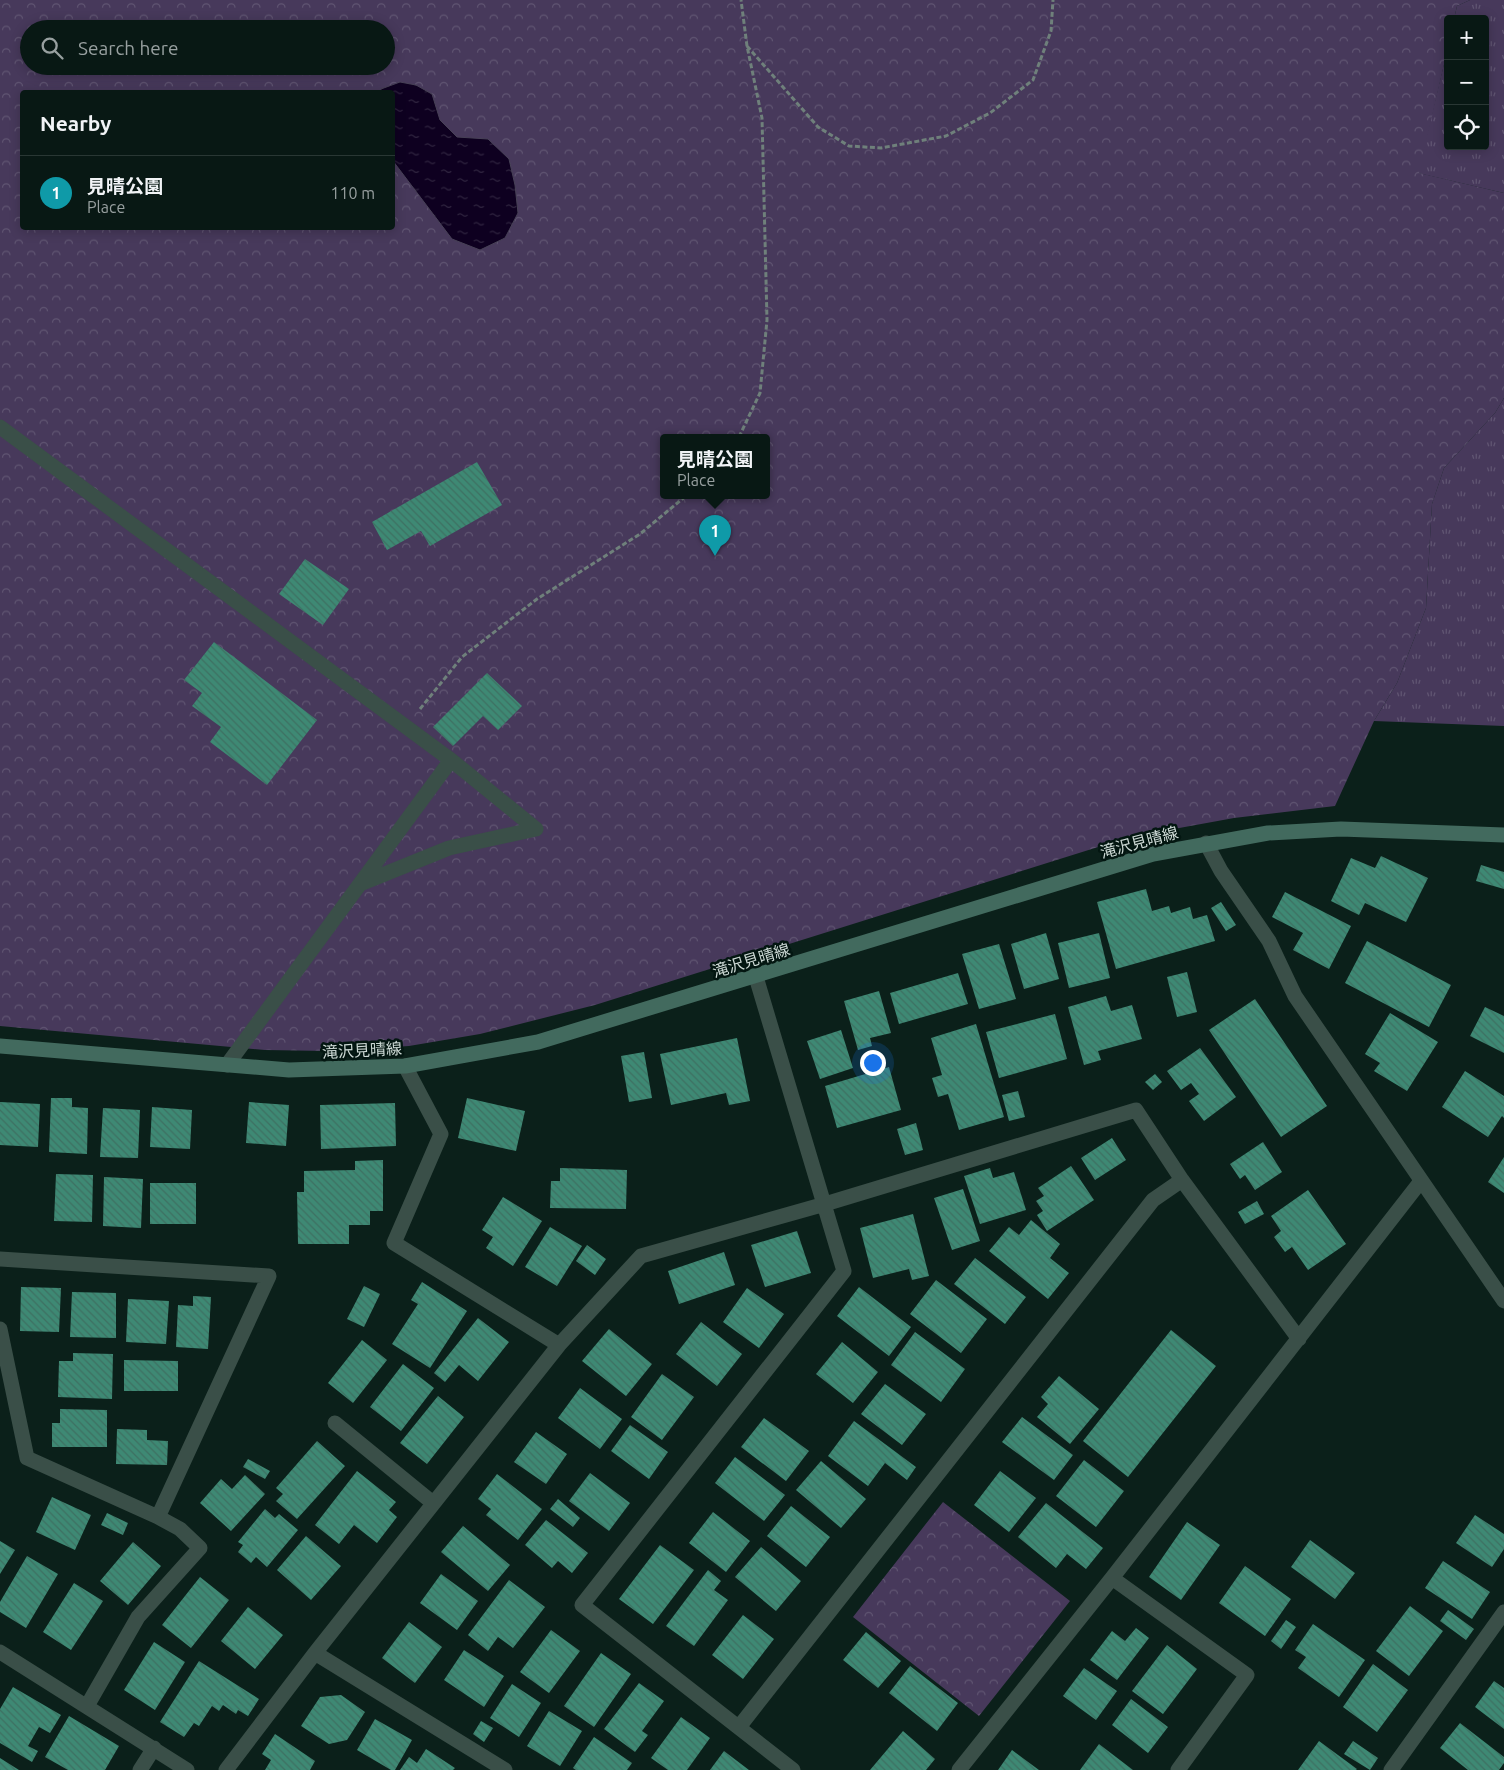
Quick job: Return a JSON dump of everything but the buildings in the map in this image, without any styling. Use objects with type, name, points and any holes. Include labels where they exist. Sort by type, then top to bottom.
[{"type":"street","points":[[0,427],[451,760],[536,829],[448,848],[360,884]]},
{"type":"street","points":[[227,1065],[451,760]]},
{"type":"street","name":"滝沢見晴線","points":[[0,1046],[289,1070],[405,1066],[538,1042],[1154,854],[1206,843],[1268,833],[1341,829],[1504,835]]},
{"type":"street","points":[[1206,843],[1221,872],[1269,941],[1295,996],[1504,1301]]},
{"type":"street","points":[[756,977],[844,1271],[582,1605],[793,1770]]},
{"type":"street","points":[[405,1066],[441,1134],[394,1243],[559,1345]]},
{"type":"street","points":[[226,1770],[315,1653],[559,1345],[641,1256],[825,1204],[1136,1110],[1182,1180],[1298,1339]]},
{"type":"street","points":[[739,1727],[1153,1200],[1182,1180]]},
{"type":"street","points":[[959,1770],[1112,1578],[1421,1181]]},
{"type":"street","points":[[0,1259],[270,1276],[158,1517]]},
{"type":"street","points":[[0,1329],[26,1458],[158,1517],[180,1529],[200,1548],[138,1617],[87,1706]]},
{"type":"street","points":[[335,1423],[433,1503]]},
{"type":"street","points":[[1112,1578],[1247,1675],[1178,1770]]},
{"type":"street","points":[[1391,1770],[1504,1612]]},
{"type":"street","points":[[0,1652],[187,1770]]},
{"type":"street","points":[[315,1653],[504,1770]]},
{"type":"street","points":[[140,1770],[154,1748]]},
{"type":"path","points":[[740,434],[760,394],[768,320],[762,118],[747,46],[741,0]]},
{"type":"path","points":[[747,46],[818,127],[849,146],[881,148],[946,136],[990,113],[1033,80],[1051,31],[1053,0]]},
{"type":"path","points":[[406,727],[462,657],[537,598],[640,534],[682,499]]},
{"type":"green space","points":[[0,0],[1470,0],[1457,6],[1455,15],[1444,15],[1444,64],[1419,173],[1504,193],[1504,398],[1495,413],[1444,468],[1432,504],[1426,608],[1397,683],[1374,721],[1335,806],[1234,818],[1130,837],[595,1005],[480,1034],[409,1046],[327,1051],[265,1050],[0,1026]]},
{"type":"green space","points":[[1470,0],[1504,0],[1504,193],[1418,173],[1444,64],[1444,150],[1489,150],[1489,15],[1455,15],[1457,6]]},
{"type":"green space","points":[[1504,398],[1504,726],[1374,721],[1397,683],[1426,608],[1432,504],[1444,468],[1495,413]]},
{"type":"green space","points":[[943,1502],[1070,1601],[979,1716],[853,1617]]},
{"type":"water","points":[[400,82],[416,85],[432,94],[440,120],[457,137],[488,139],[509,159],[515,185],[518,213],[505,238],[480,250],[452,239],[395,164],[395,90],[381,89]]},
{"type":"place","name":"見晴公園","points":[[715,556]]}]
